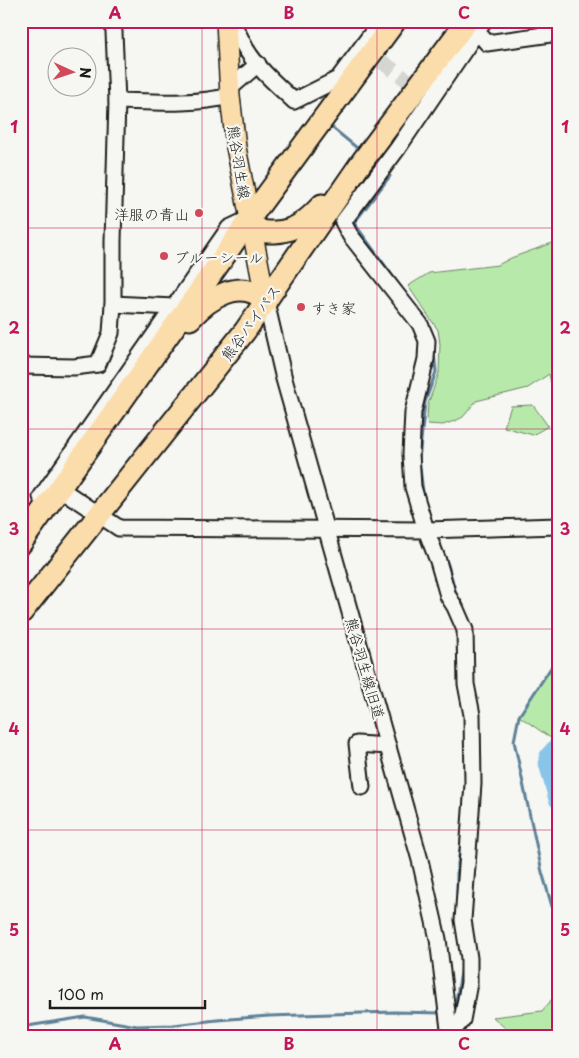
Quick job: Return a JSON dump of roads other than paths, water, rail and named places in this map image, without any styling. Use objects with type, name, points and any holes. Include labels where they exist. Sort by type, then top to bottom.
[{"type":"highway","points":[[21,543],[250,218],[395,21]]},
{"type":"highway","name":"熊谷バイパス","points":[[21,613],[245,331],[361,163],[474,24]]},
{"type":"highway","points":[[250,218],[257,228],[264,232],[287,231],[296,228],[310,218],[361,163]]},
{"type":"highway","points":[[152,359],[202,307],[220,295],[228,292],[246,291],[257,294],[266,302]]},
{"type":"main road","name":"熊谷羽生線","points":[[226,21],[230,92],[236,146],[266,302]]},
{"type":"street","points":[[21,366],[74,367],[98,364],[110,333],[113,304],[117,101],[112,21]]},
{"type":"street","points":[[231,21],[246,50],[271,80],[294,101],[338,79],[381,21]]},
{"type":"street","points":[[449,1024],[462,1020],[469,983],[469,958],[463,920],[473,784],[472,715],[466,684],[465,630],[448,596],[432,530],[413,487],[411,454],[413,412],[426,359],[427,341],[420,324],[350,235],[343,222],[398,148],[474,24],[488,44],[558,33]]},
{"type":"street","points":[[117,101],[182,103],[213,100],[230,92],[258,64]]},
{"type":"street","points":[[308,94],[314,103],[326,113]]},
{"type":"street","points":[[21,525],[229,228],[250,218]]},
{"type":"street","name":"熊谷羽生線旧道","points":[[266,302],[284,379],[420,860],[438,940],[449,1024]]},
{"type":"street","points":[[113,304],[174,307]]},
{"type":"street","points":[[59,488],[119,528],[432,530],[558,526]]},
{"type":"street","points":[[362,787],[357,744],[388,746]]},
{"type":"waterway","points":[[329,125],[357,148]]},
{"type":"waterway","points":[[390,176],[354,223],[416,308]]},
{"type":"waterway","points":[[424,500],[419,460],[425,402],[436,372],[433,342]]},
{"type":"waterway","points":[[436,534],[448,565],[457,597]]},
{"type":"waterway","points":[[558,657],[519,716],[514,741],[542,872],[558,927]]},
{"type":"waterway","points":[[558,746],[549,756],[548,763],[558,799]]},
{"type":"waterway","points":[[457,898],[457,872],[463,825]]},
{"type":"waterway","points":[[454,1012],[462,967]]},
{"type":"waterway","points":[[21,1027],[85,1017],[137,1026],[173,1025],[269,1016],[394,1012],[443,1013]]},
{"type":"tunnel","points":[[363,48],[425,93]]},
{"type":"place","name":"洋服の青山","points":[[199,213]]},
{"type":"place","name":"ブルーシール","points":[[164,256]]},
{"type":"place","name":"すき家","points":[[301,307]]}]
